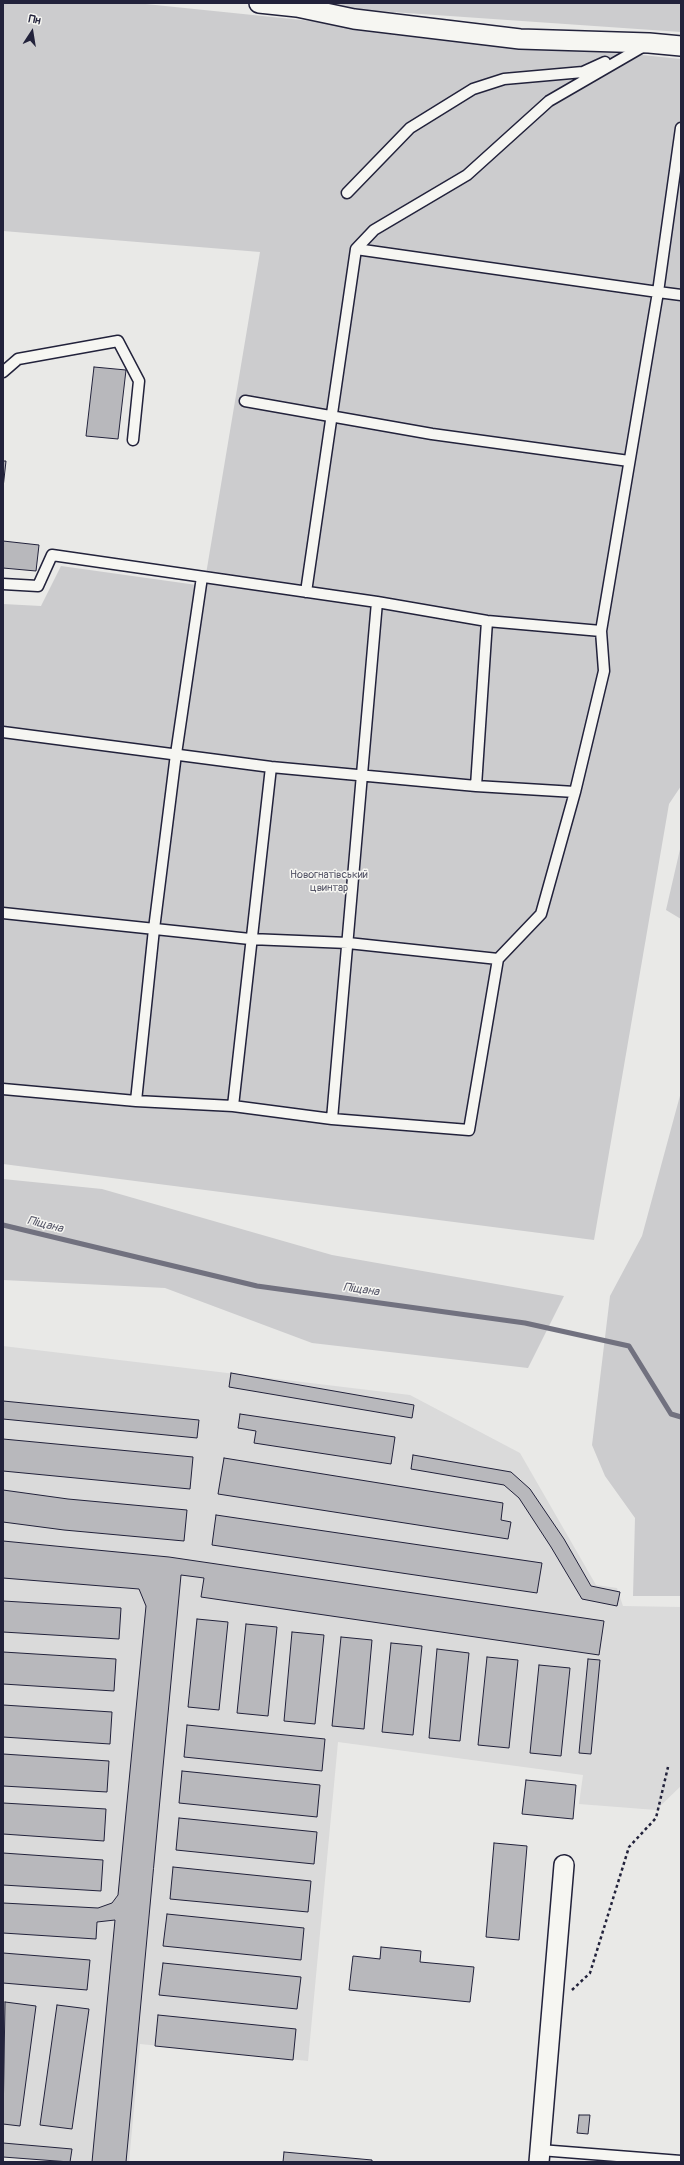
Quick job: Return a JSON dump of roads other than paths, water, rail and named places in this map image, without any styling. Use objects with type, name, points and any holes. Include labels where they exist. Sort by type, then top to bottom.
[{"type":"street","points":[[259,3],[297,7],[354,19],[520,39],[649,43],[681,46]]},
{"type":"street","points":[[539,2156],[564,1865]]},
{"type":"lane","points":[[347,193],[410,128],[473,88],[504,79],[583,72],[649,43]]},
{"type":"lane","points":[[306,592],[356,249],[374,230],[467,175],[549,101],[649,43]]},
{"type":"lane","points":[[3,1089],[136,1101],[233,1106],[332,1119],[469,1130],[498,959],[541,914],[575,792],[604,671],[601,631],[658,292],[681,128]]},
{"type":"lane","points":[[356,249],[681,295]]},
{"type":"lane","points":[[3,372],[18,359],[118,341],[139,381],[133,440]]},
{"type":"lane","points":[[245,401],[332,418],[432,434],[629,461]]},
{"type":"lane","points":[[3,584],[38,586],[52,555],[377,602],[487,621],[601,631]]},
{"type":"lane","points":[[136,1101],[154,929],[176,754],[202,577]]},
{"type":"lane","points":[[332,1119],[377,602]]},
{"type":"lane","points":[[476,786],[487,621]]},
{"type":"lane","points":[[3,732],[271,767],[361,774],[476,786],[575,792]]},
{"type":"lane","points":[[233,1106],[250,940],[271,767]]},
{"type":"lane","points":[[3,913],[250,940],[348,943],[498,959]]},
{"type":"lane","points":[[539,2156],[681,2161]]},
{"type":"waterway","name":"Піщана","points":[[3,1225],[257,1286],[525,1323],[629,1346],[671,1414],[681,1417]]},
{"type":"park label","name":"Новогнатівський цвинтар","points":[[329,881]]}]
